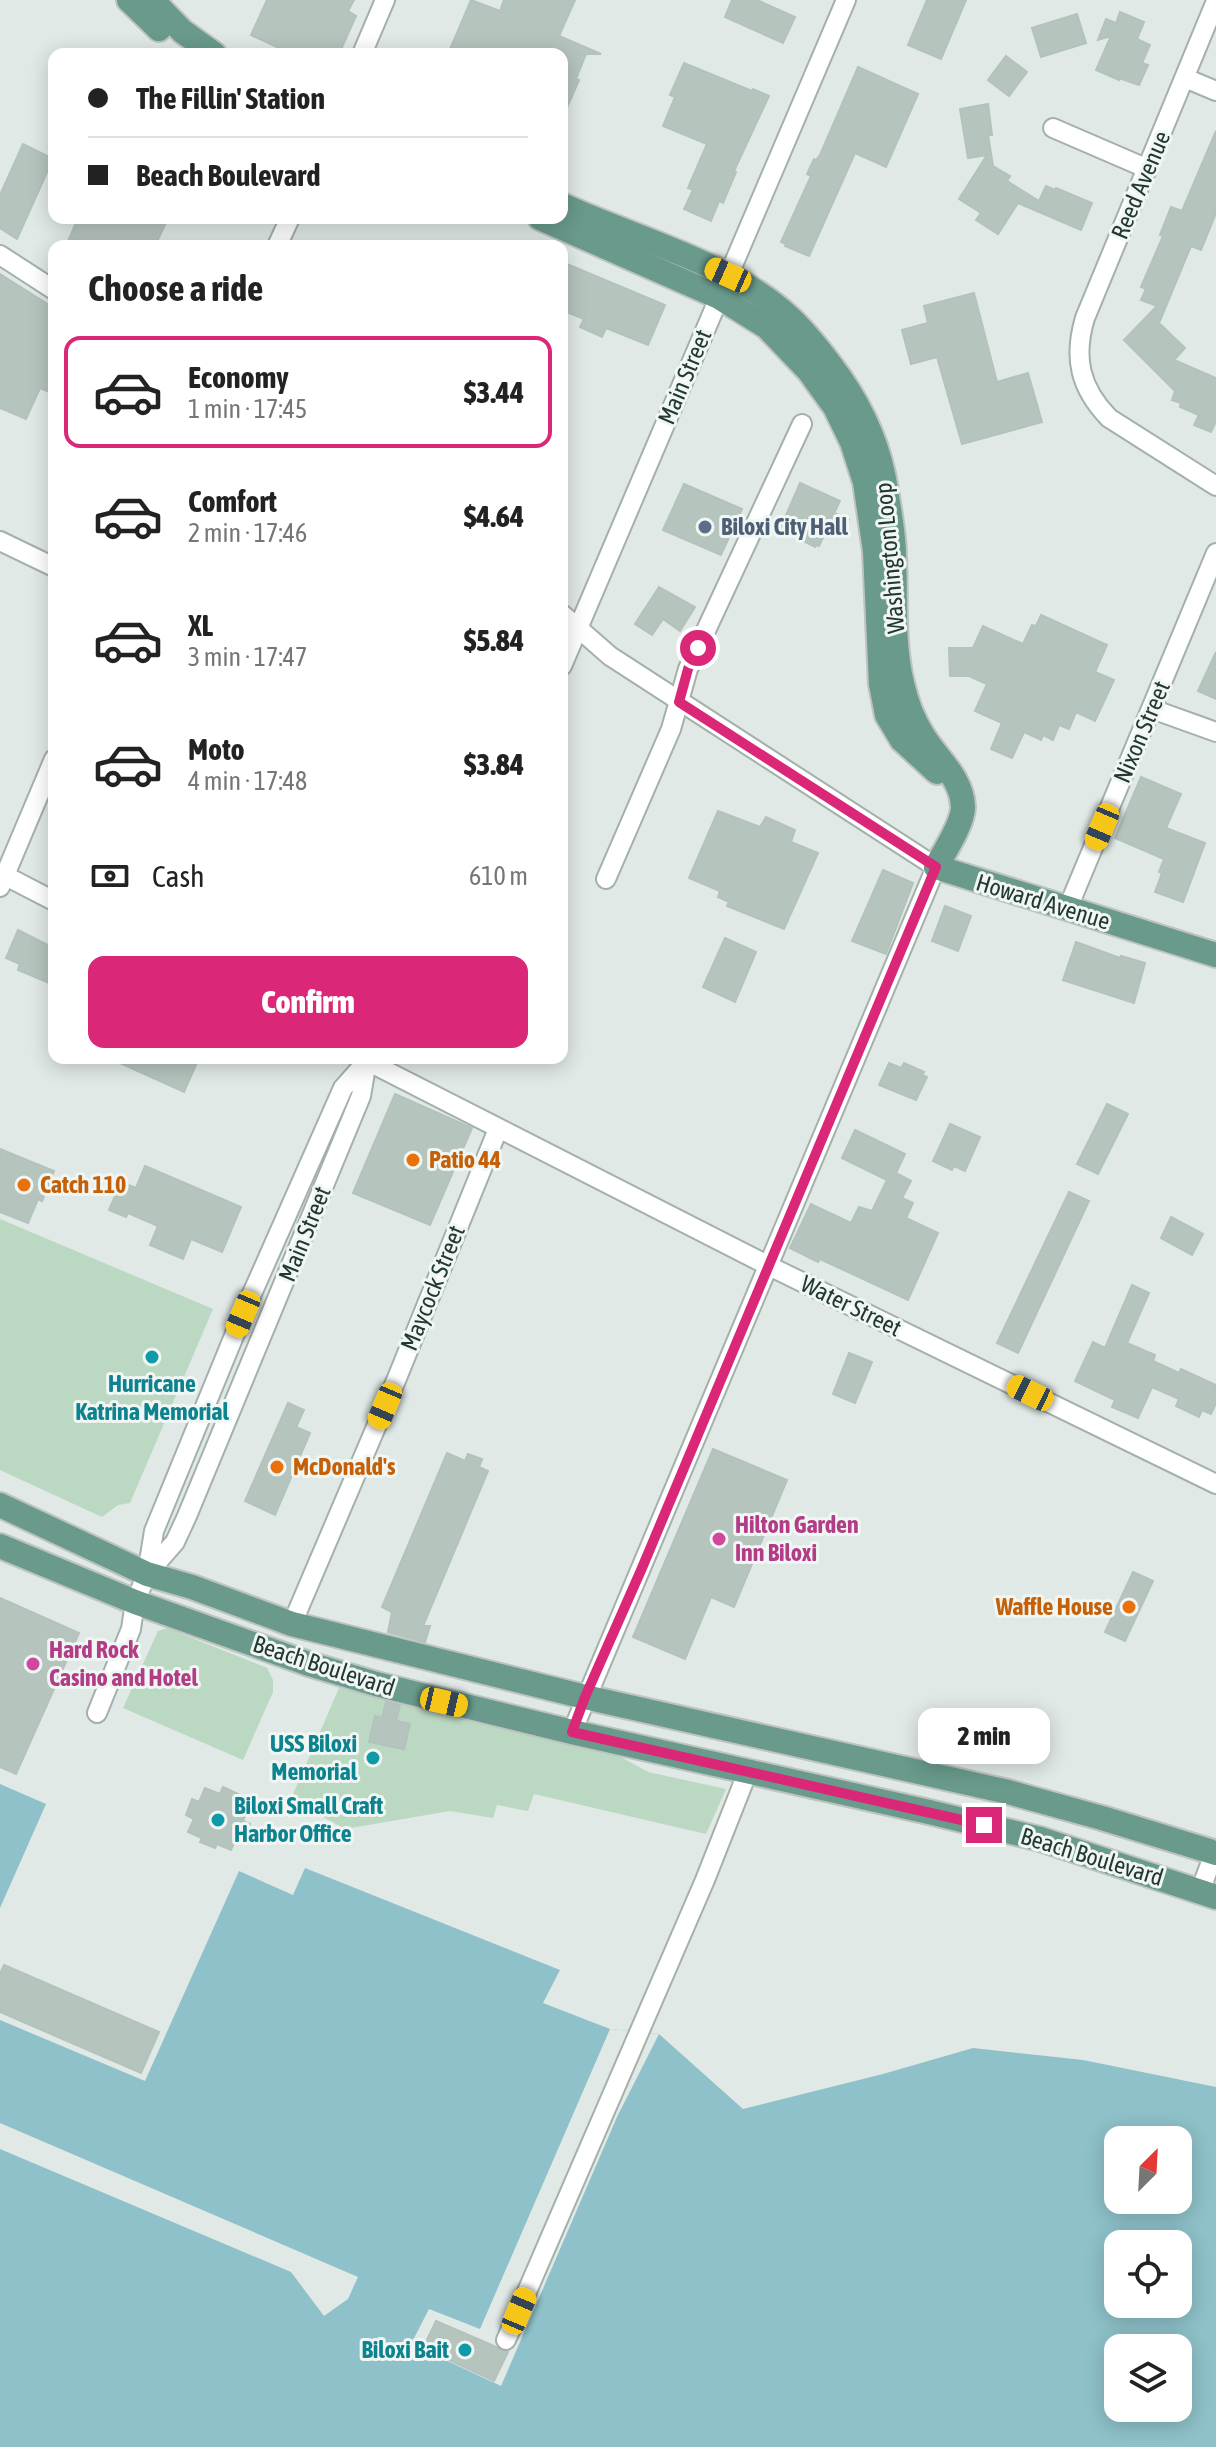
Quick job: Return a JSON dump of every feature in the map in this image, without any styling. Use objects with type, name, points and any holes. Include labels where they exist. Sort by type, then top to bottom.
[{"type":"main road","points":[[129,0],[183,48]]},
{"type":"main road","points":[[152,0],[182,31],[206,48]]},
{"type":"main road","name":"Washington Loop","points":[[568,208],[723,286],[793,353],[835,407],[852,442],[884,551]]},
{"type":"main road","name":"Washington Loop","points":[[556,224],[723,286],[763,297],[789,316],[822,353],[864,417],[879,457],[885,485],[884,551]]},
{"type":"main road","points":[[884,551],[881,684],[887,715],[902,740],[939,774],[949,791],[952,809],[942,834],[936,867]]},
{"type":"main road","name":"Howard Avenue","points":[[936,867],[1216,955]]},
{"type":"main road","name":"Beach Boulevard","points":[[0,1505],[147,1574],[292,1624],[585,1697],[1008,1792],[1216,1851]]},
{"type":"main road","name":"Beach Boulevard","points":[[0,1546],[135,1602],[309,1664],[376,1684],[1040,1839],[1208,1894]]},
{"type":"street","points":[[365,48],[385,0]]},
{"type":"street","name":"Main Street","points":[[568,652],[846,0]]},
{"type":"street","name":"Reed Avenue","points":[[1216,1],[1079,338],[1086,388],[1096,405],[1109,418],[1216,486]]},
{"type":"street","points":[[1185,78],[1216,91]]},
{"type":"street","points":[[1053,128],[1148,169]]},
{"type":"street","points":[[0,255],[48,286]]},
{"type":"street","points":[[606,879],[671,729],[688,669],[802,424]]},
{"type":"street","points":[[0,541],[48,564]]},
{"type":"street","name":"Nixon Street","points":[[1067,910],[1216,553]]},
{"type":"street","name":"Howard Avenue","points":[[568,620],[610,656],[936,867]]},
{"type":"street","points":[[1152,709],[1216,732]]},
{"type":"street","points":[[48,773],[2,879],[48,898]]},
{"type":"street","points":[[572,1732],[936,867]]},
{"type":"street","name":"Main Street","points":[[97,1713],[131,1629],[135,1602],[147,1574],[154,1531],[290,1204],[343,1088],[361,1064]]},
{"type":"street","name":"Main Street","points":[[147,1574],[175,1542],[181,1529],[361,1096],[364,1064]]},
{"type":"street","name":"Water Street","points":[[374,1064],[767,1265],[1216,1484]]},
{"type":"street","name":"Maycock Street","points":[[292,1624],[397,1378],[498,1129]]},
{"type":"street","points":[[506,2340],[705,1880],[748,1771]]},
{"type":"street","points":[[1208,1894],[1216,1851]]},
{"type":"green space","points":[[0,1219],[213,1309],[130,1503],[118,1505],[102,1517],[0,1470]]},
{"type":"green space","points":[[167,1628],[267,1668],[273,1680],[273,1692],[243,1760],[123,1708],[158,1631]]},
{"type":"green space","points":[[339,1688],[610,1751],[648,1772],[726,1789],[706,1834],[534,1794],[528,1811],[497,1805],[493,1818],[450,1811],[345,1829],[291,1799]]},
{"type":"water","points":[[0,1784],[46,1804],[0,1908]]},
{"type":"water","points":[[305,1868],[560,1970],[543,2003],[610,2029],[659,2034],[743,2109],[973,2048],[1083,2060],[1216,2087],[1216,2447],[0,2447],[0,2020],[145,2081],[239,1871],[293,1895]]},
{"type":"pier","points":[[610,2029],[659,2034],[617,2117],[501,2386],[411,2344],[429,2309],[480,2329]]},
{"type":"pier","points":[[0,2123],[358,2277],[348,2299],[324,2316],[291,2272],[0,2149]]},
{"type":"building","points":[[267,0],[354,0],[348,11],[356,16],[342,48],[279,48],[251,35]]},
{"type":"building","points":[[471,0],[500,11],[504,0],[575,0],[559,36],[601,54],[586,54],[568,105],[568,48],[451,48]]},
{"type":"building","points":[[732,0],[757,0],[795,17],[783,43],[725,17]]},
{"type":"building","points":[[927,0],[966,0],[941,59],[908,45]]},
{"type":"building","points":[[1120,12],[1144,22],[1137,39],[1150,45],[1142,63],[1148,65],[1139,85],[1096,70],[1111,36],[1098,40],[1106,19],[1116,23]]},
{"type":"building","points":[[1077,14],[1086,43],[1041,57],[1032,28]]},
{"type":"building","points":[[1006,56],[1027,72],[1009,96],[988,80]]},
{"type":"building","points":[[684,63],[769,96],[734,171],[723,203],[719,201],[711,221],[684,209],[693,190],[688,188],[707,144],[663,126],[675,97],[670,95]]},
{"type":"building","points":[[858,67],[918,94],[886,167],[855,153],[809,256],[781,242],[811,176],[807,174],[814,159],[820,155]]},
{"type":"building","points":[[988,104],[992,135],[988,135],[993,166],[1010,176],[1007,181],[1039,201],[1046,186],[1092,203],[1081,230],[1018,203],[998,234],[976,220],[981,213],[959,199],[987,155],[968,158],[960,109]]},
{"type":"building","points":[[1216,131],[1216,213],[1201,250],[1191,246],[1159,323],[1185,348],[1174,360],[1216,378],[1216,421],[1211,432],[1194,425],[1199,415],[1172,400],[1175,391],[1124,340],[1157,306],[1141,300],[1146,289],[1141,287],[1163,236],[1160,235],[1171,207],[1182,211]]},
{"type":"building","points":[[23,144],[48,156],[48,170],[17,239],[0,228],[0,195]]},
{"type":"building","points":[[75,224],[165,224],[158,240],[69,240]]},
{"type":"building","points":[[568,265],[665,305],[648,345],[606,328],[602,337],[580,327],[584,319],[568,312]]},
{"type":"building","points":[[0,274],[48,304],[48,391],[40,388],[26,419],[0,408]]},
{"type":"building","points":[[974,293],[997,382],[1028,373],[1042,422],[962,444],[937,357],[911,364],[902,330],[928,323],[924,306]]},
{"type":"building","points":[[800,483],[840,501],[834,513],[849,519],[842,536],[827,529],[819,546],[815,547],[780,529]]},
{"type":"building","points":[[684,484],[742,509],[721,555],[663,530]]},
{"type":"building","points":[[659,587],[695,607],[680,631],[663,619],[652,635],[635,624]]},
{"type":"building","points":[[1041,615],[1107,645],[1095,672],[1114,680],[1095,721],[1076,712],[1069,729],[1059,725],[1053,740],[1043,735],[1041,740],[1024,732],[1012,758],[991,749],[1002,723],[975,711],[987,684],[969,676],[950,676],[949,648],[973,648],[983,626],[1023,644]]},
{"type":"building","points":[[1216,652],[1216,699],[1198,691]]},
{"type":"building","points":[[1141,777],[1181,794],[1166,828],[1205,843],[1183,902],[1155,892],[1164,859],[1115,838]]},
{"type":"building","points":[[718,811],[760,827],[766,817],[795,830],[791,842],[818,853],[784,929],[727,906],[729,902],[718,897],[720,891],[689,878]]},
{"type":"building","points":[[883,870],[913,883],[886,954],[852,941]]},
{"type":"building","points":[[945,906],[971,916],[958,951],[932,941]]},
{"type":"building","points":[[18,930],[48,945],[48,982],[18,970],[20,964],[6,958]]},
{"type":"building","points":[[725,938],[756,952],[735,1002],[703,987]]},
{"type":"building","points":[[1076,942],[1120,958],[1145,963],[1134,1003],[1063,980]]},
{"type":"building","points":[[889,1063],[901,1068],[904,1063],[924,1072],[922,1075],[927,1077],[916,1100],[879,1085]]},
{"type":"building","points":[[122,1064],[196,1064],[184,1092]]},
{"type":"building","name":"Patio 44","points":[[395,1094],[472,1128],[430,1225],[353,1193]]},
{"type":"building","points":[[1107,1104],[1128,1114],[1098,1174],[1077,1164]]},
{"type":"building","points":[[950,1124],[980,1137],[965,1171],[954,1166],[952,1170],[933,1161]]},
{"type":"building","points":[[855,1130],[905,1154],[896,1173],[911,1181],[902,1198],[913,1203],[906,1218],[938,1233],[908,1300],[790,1248],[811,1204],[851,1223],[859,1207],[872,1211],[887,1180],[842,1158]]},
{"type":"building","name":"Catch 110","points":[[0,1149],[54,1171],[42,1201],[38,1199],[28,1223],[0,1212]]},
{"type":"building","points":[[145,1166],[241,1207],[222,1252],[191,1239],[183,1259],[150,1245],[158,1226],[128,1213],[126,1217],[109,1210],[121,1182],[136,1188]]},
{"type":"building","points":[[1069,1192],[1089,1201],[1018,1353],[997,1343]]},
{"type":"building","points":[[1171,1217],[1203,1234],[1192,1255],[1161,1238]]},
{"type":"building","points":[[1132,1285],[1149,1293],[1127,1343],[1155,1355],[1153,1361],[1179,1373],[1181,1369],[1216,1385],[1216,1403],[1211,1414],[1202,1410],[1199,1417],[1176,1406],[1179,1399],[1152,1387],[1138,1418],[1112,1407],[1115,1400],[1075,1381],[1093,1342],[1105,1348]]},
{"type":"building","points":[[849,1353],[872,1362],[855,1403],[833,1394]]},
{"type":"building","name":"McDonald's","points":[[288,1403],[304,1410],[296,1427],[310,1433],[275,1515],[245,1501]]},
{"type":"building","name":"Hilton Garden Inn Biloxi","points":[[713,1449],[787,1480],[734,1607],[711,1597],[685,1659],[633,1637]]},
{"type":"building","points":[[447,1453],[465,1461],[468,1454],[482,1459],[479,1467],[488,1471],[423,1626],[430,1626],[425,1642],[388,1632],[392,1612],[382,1607]]},
{"type":"building","name":"Waffle House","points":[[1133,1572],[1153,1581],[1125,1641],[1105,1632]]},
{"type":"building","name":"Hard Rock Casino and Hotel","points":[[0,1598],[79,1633],[16,1774],[0,1767]]},
{"type":"building","points":[[386,1702],[400,1705],[396,1721],[410,1724],[404,1749],[369,1742],[375,1716],[382,1718]]},
{"type":"building","name":"Biloxi Small Craft Harbor Office","points":[[223,1787],[238,1794],[235,1800],[249,1806],[243,1821],[250,1824],[244,1840],[237,1836],[231,1850],[200,1842],[202,1838],[188,1832],[194,1819],[186,1815],[192,1799],[199,1802],[205,1788],[220,1794]]},
{"type":"building","points":[[4,1965],[159,2032],[141,2073],[0,2012],[0,1974]]},
{"type":"building","name":"Biloxi Bait","points":[[436,2321],[508,2352],[494,2381],[423,2348]]},
{"type":"place","name":"Biloxi City Hall","points":[[705,527]]},
{"type":"place","name":"Patio 44","points":[[413,1160]]},
{"type":"place","name":"Catch 110","points":[[24,1185]]},
{"type":"place","name":"Hurricane Katrina Memorial","points":[[152,1357]]},
{"type":"place","name":"McDonald's","points":[[277,1467]]},
{"type":"place","name":"Hilton Garden Inn Biloxi","points":[[719,1539]]},
{"type":"place","name":"Waffle House","points":[[1129,1607]]},
{"type":"place","name":"Hard Rock Casino and Hotel","points":[[33,1664]]},
{"type":"place","name":"USS Biloxi Memorial","points":[[373,1758]]},
{"type":"place","name":"Biloxi Small Craft Harbor Office","points":[[218,1820]]},
{"type":"place","name":"Biloxi Bait","points":[[465,2350]]},
{"type":"route","points":[[698,648],[688,669],[679,702],[936,867],[572,1732],[984,1825]]}]
